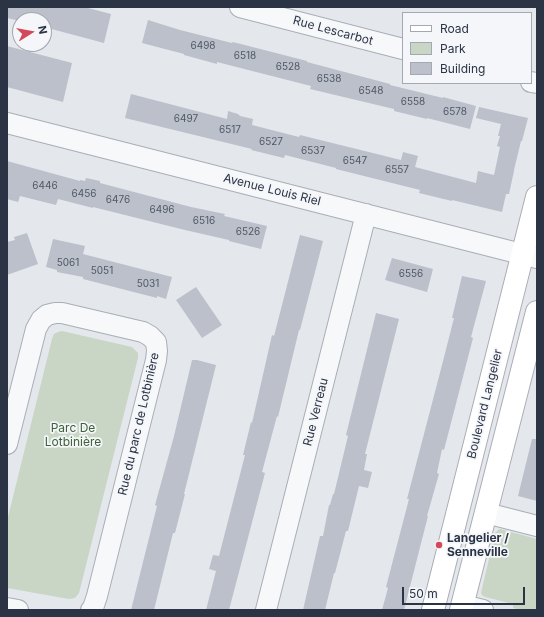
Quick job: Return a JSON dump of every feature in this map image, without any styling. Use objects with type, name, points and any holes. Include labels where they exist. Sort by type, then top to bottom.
[{"type":"main road","name":"Boulevard Langelier","points":[[433,610],[530,256],[537,197]]},
{"type":"main road","points":[[469,608],[486,513],[531,364],[537,312]]},
{"type":"street","name":"Rue Lescarbot","points":[[240,7],[402,49]]},
{"type":"street","name":"Avenue Louis Riel","points":[[7,123],[530,256]]},
{"type":"street","name":"Rue Verreau","points":[[266,610],[366,214]]},
{"type":"street","name":"Rue du parc de Lotbinière","points":[[7,444],[36,329],[41,320],[47,315],[62,313],[143,332],[156,342],[156,360],[97,596],[91,610]]},
{"type":"street","points":[[486,513],[537,526]]},
{"type":"street","points":[[7,608],[18,610]]},
{"type":"green space","name":"Parc De Lotbinière","points":[[62,331],[132,347],[138,353],[79,593],[75,598],[69,599],[7,588],[7,521],[52,339],[54,334]]},
{"type":"green space","points":[[500,529],[537,539],[537,610],[522,610],[513,608],[513,604],[485,597],[481,593],[495,533]]},
{"type":"building","points":[[7,7],[84,7],[111,14],[104,43],[52,29],[52,12],[12,12],[12,19],[7,18]]},
{"type":"building","points":[[148,20],[180,30],[307,61],[390,85],[476,106],[470,129],[310,89],[311,86],[217,62],[217,64],[142,43]]},
{"type":"building","points":[[7,46],[12,47],[12,52],[30,52],[72,63],[63,102],[7,87]]},
{"type":"building","points":[[131,94],[227,119],[228,111],[253,119],[252,125],[299,137],[300,135],[401,160],[403,152],[418,156],[415,167],[476,183],[478,171],[494,175],[500,147],[497,146],[501,124],[476,118],[479,107],[528,118],[521,141],[509,194],[506,194],[502,212],[419,193],[420,190],[285,155],[284,158],[125,118]]},
{"type":"building","points":[[7,161],[80,181],[85,181],[86,178],[100,181],[100,183],[267,226],[261,249],[58,199],[56,205],[20,196],[18,202],[7,199]]},
{"type":"building","points":[[27,233],[38,264],[7,275],[7,242],[15,240],[14,237]]},
{"type":"building","points":[[300,235],[323,241],[299,330],[278,417],[277,416],[262,472],[265,473],[229,610],[206,610],[216,571],[209,569],[213,555],[219,556],[245,455],[243,455],[251,422],[252,423],[272,335],[274,336]]},
{"type":"building","points":[[53,239],[85,246],[83,254],[172,277],[166,299],[83,279],[83,277],[57,272],[57,270],[46,267]]},
{"type":"building","points":[[392,258],[433,269],[427,292],[385,280]]},
{"type":"building","points":[[462,276],[486,281],[471,337],[473,338],[444,450],[442,449],[437,473],[439,474],[404,610],[382,610],[388,588],[386,587],[409,499],[407,499],[454,318],[452,318]]},
{"type":"building","points":[[196,287],[222,325],[202,338],[176,300]]},
{"type":"building","points":[[376,313],[399,319],[365,454],[367,454],[364,470],[372,472],[368,488],[359,486],[348,531],[346,531],[325,610],[303,610],[320,536],[323,536],[329,505],[334,494],[348,436],[346,435]]},
{"type":"building","points":[[192,360],[216,365],[185,494],[175,533],[173,533],[154,610],[131,610],[157,506],[155,505],[174,436]]},
{"type":"building","points":[[532,439],[537,439],[537,501],[518,496]]},
{"type":"place","name":"Langelier / Senneville","points":[[439,545]]}]
